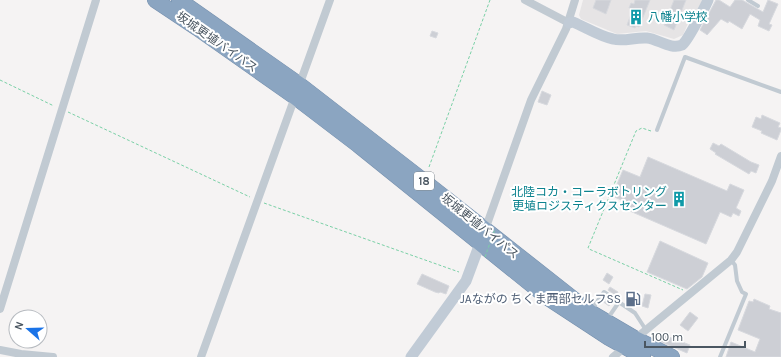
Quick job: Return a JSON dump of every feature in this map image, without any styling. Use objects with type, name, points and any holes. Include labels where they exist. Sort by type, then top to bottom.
[{"type":"highway","name":"坂城更埴バイパス","points":[[155,0],[297,91]]},
{"type":"highway","name":"坂城更埴バイパス","points":[[179,0],[297,91],[420,178],[548,298],[596,330],[636,339]]},
{"type":"highway","name":"坂城更埴バイパス","points":[[486,240],[590,312],[636,339],[672,357]]},
{"type":"highway","name":"坂城更埴バイパス","points":[[636,339],[643,357]]},
{"type":"street","points":[[0,309],[96,0]]},
{"type":"street","points":[[201,357],[330,0]]},
{"type":"street","points":[[525,0],[569,23],[573,22],[613,40],[648,38],[668,45],[681,45],[686,42],[693,26],[703,13],[708,0]]},
{"type":"street","points":[[411,357],[466,282],[486,240],[531,100],[569,23],[575,0]]},
{"type":"street","points":[[613,357],[731,260],[737,252],[772,180],[781,156]]},
{"type":"street","points":[[0,350],[20,354],[53,357]]},
{"type":"lane","points":[[748,0],[758,6]]},
{"type":"lane","points":[[681,45],[681,50],[685,56],[781,92]]},
{"type":"lane","points":[[658,130],[685,56]]},
{"type":"lane","points":[[720,357],[746,294],[742,292],[737,281],[735,265],[731,260]]},
{"type":"lane","points":[[590,312],[604,292],[635,313],[636,339]]},
{"type":"lane","points":[[606,322],[619,302]]},
{"type":"path","points":[[429,167],[490,0]]},
{"type":"path","points":[[0,80],[258,201],[469,276]]},
{"type":"path","points":[[658,130],[655,132],[642,128],[636,131],[588,249],[690,294]]},
{"type":"shaded area","points":[[583,0],[702,0],[698,11],[689,21],[683,35],[674,39],[646,31],[617,34],[581,19],[579,15]]},
{"type":"building","points":[[596,0],[611,0],[606,14],[593,8]]},
{"type":"building","name":"八幡小学校","points":[[635,0],[650,0],[639,27],[636,26],[635,28],[627,25],[633,9],[629,8],[631,3],[634,4]]},
{"type":"building","name":"八幡小学校","points":[[674,0],[686,0],[674,30],[664,25]]},
{"type":"building","points":[[716,0],[719,0],[730,7],[735,0],[742,0],[763,12],[768,0],[778,4],[769,24],[772,25],[769,31],[758,26],[760,20],[750,14],[742,29],[729,21],[728,23],[721,19],[707,35],[700,30]]},
{"type":"building","points":[[432,31],[438,33],[436,38],[430,36]]},
{"type":"building","points":[[542,91],[551,95],[547,105],[538,102]]},
{"type":"building","points":[[762,115],[780,123],[778,127],[781,128],[781,130],[777,140],[752,127],[756,117],[761,119]]},
{"type":"building","points":[[713,143],[719,146],[721,144],[751,162],[759,165],[756,173],[751,171],[749,174],[715,154],[716,153],[710,149]]},
{"type":"building","name":"北陸コカ・コーラボトリング 更埴ロジスティクスセンター","points":[[648,157],[727,191],[730,184],[744,190],[736,208],[741,211],[739,216],[733,213],[731,217],[720,212],[706,244],[623,208],[626,202],[612,196],[623,170],[640,177]]},
{"type":"building","points":[[660,241],[708,263],[702,277],[687,289],[647,272]]},
{"type":"building","points":[[607,273],[613,277],[609,284],[603,280]]},
{"type":"building","points":[[422,274],[449,286],[446,294],[435,292],[417,284]]},
{"type":"building","points":[[610,287],[618,292],[616,296],[608,290]]},
{"type":"building","points":[[645,294],[651,295],[648,308],[642,306]]},
{"type":"building","points":[[605,297],[612,301],[609,306],[602,301]]},
{"type":"building","points":[[754,299],[770,306],[769,309],[781,313],[781,357],[726,357],[731,342],[755,352],[760,339],[738,330],[749,301],[753,302]]},
{"type":"building","points":[[690,312],[698,318],[688,331],[680,325]]},
{"type":"building","points":[[664,335],[690,345],[687,353],[661,342]]},
{"type":"place","name":"八幡小学校","points":[[636,17]]},
{"type":"place","name":"北陸コカ・コーラボトリング 更埴ロジスティクスセンター","points":[[679,199]]},
{"type":"place","name":"JAながの ちくま西部セルフSS","points":[[633,299]]}]
